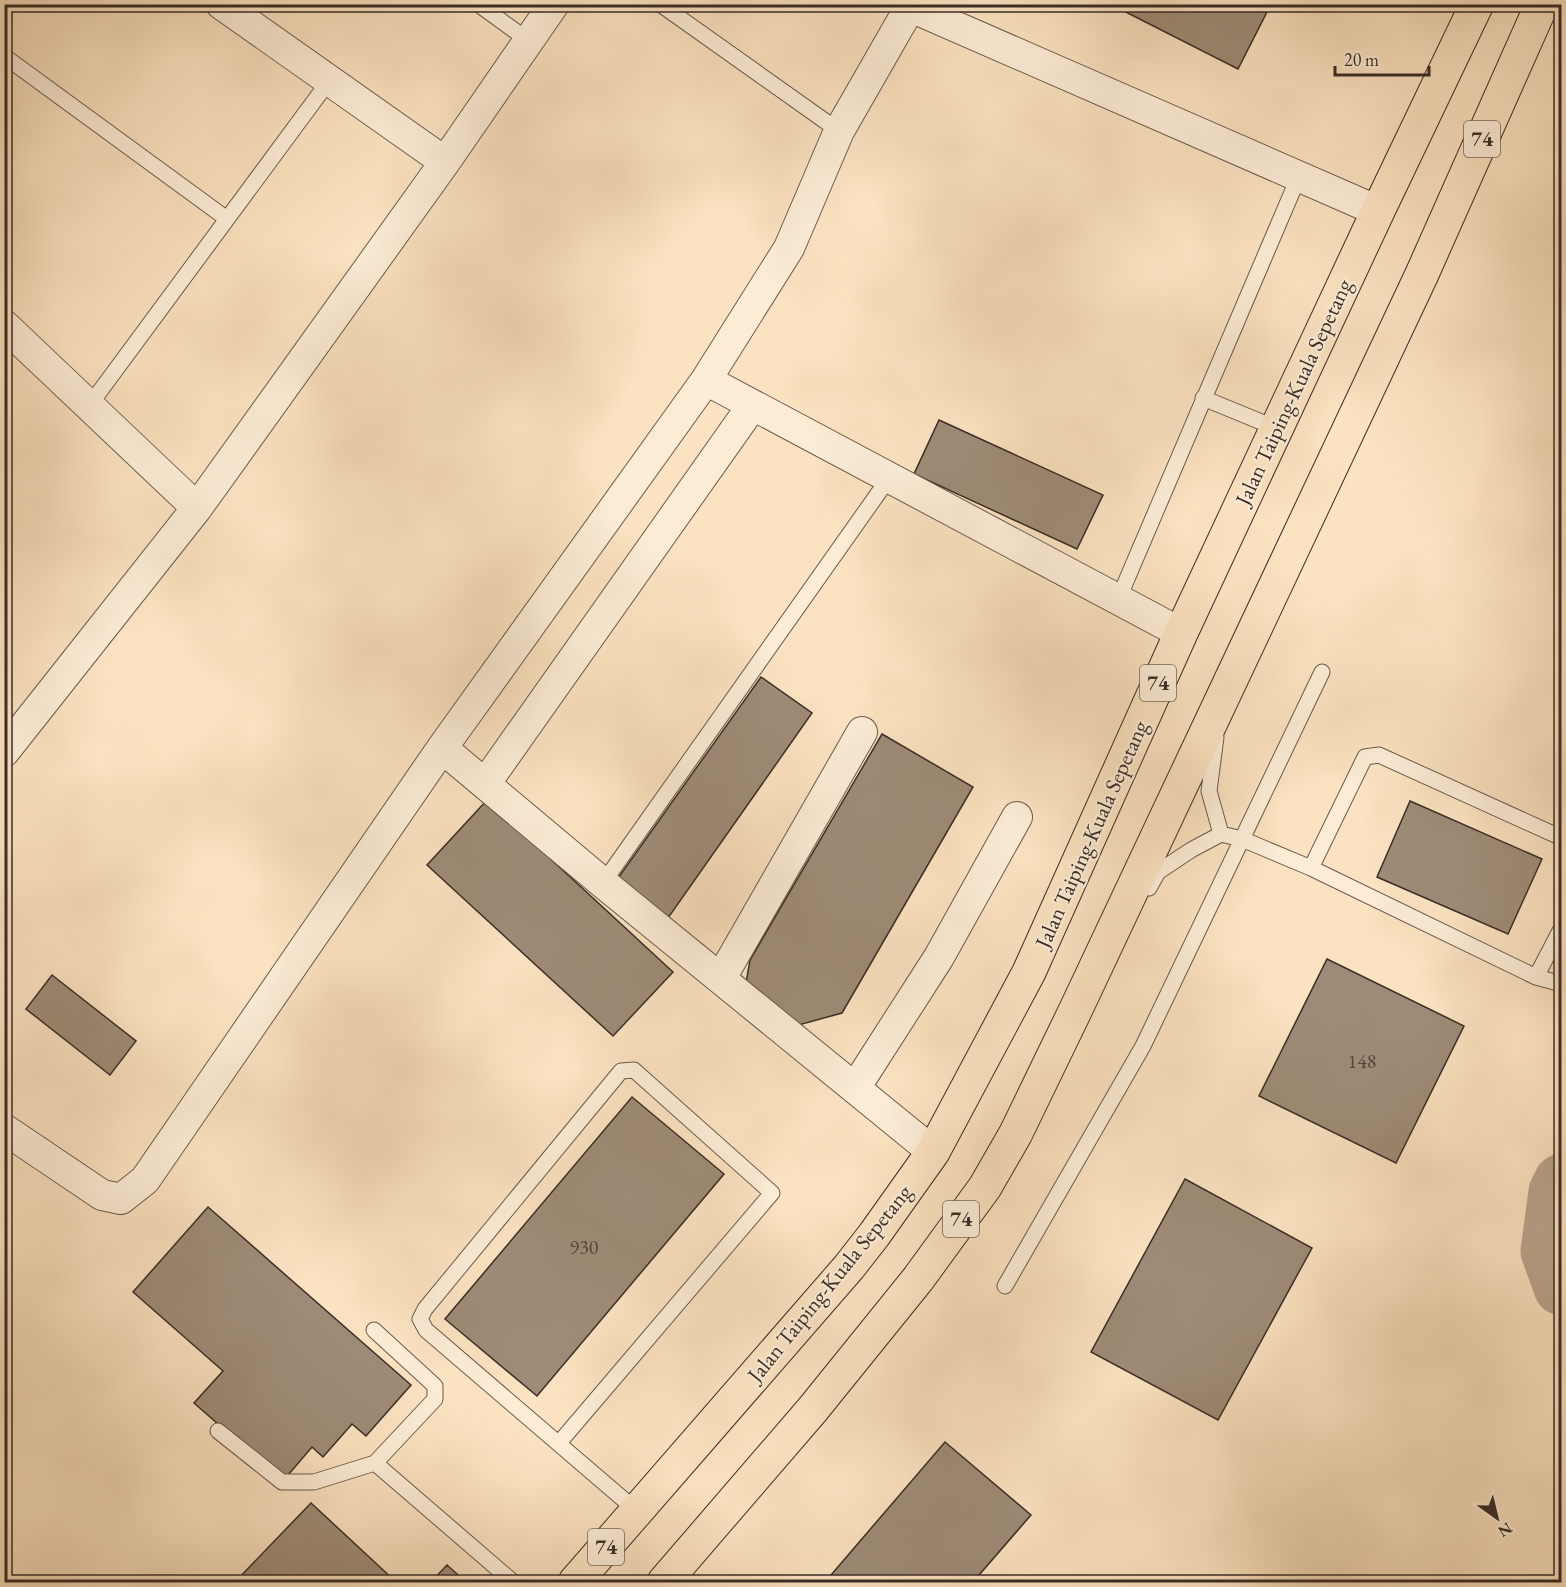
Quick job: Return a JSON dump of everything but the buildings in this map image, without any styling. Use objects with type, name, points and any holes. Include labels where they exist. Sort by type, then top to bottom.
[{"type":"main road","name":"Jalan Taiping-Kuala Sepetang","points":[[575,1582],[849,1267],[933,1152],[1029,972],[1181,633],[1477,4]]},
{"type":"main road","name":"74","points":[[664,1582],[813,1409],[886,1320],[978,1196],[1016,1133],[1422,274],[1542,4]]},
{"type":"street","points":[[221,4],[445,162]]},
{"type":"street","points":[[4,752],[197,508],[445,162],[554,4]]},
{"type":"street","points":[[4,1129],[102,1196],[122,1199],[145,1180],[442,748],[706,380],[789,248],[838,131],[907,6],[1378,211]]},
{"type":"street","points":[[4,326],[197,508]]},
{"type":"street","points":[[706,380],[1181,633]]},
{"type":"street","points":[[485,784],[752,405]]},
{"type":"street","points":[[721,978],[862,732]]},
{"type":"street","points":[[442,748],[603,883],[933,1152]]},
{"type":"street","points":[[855,1088],[939,957],[1017,817]]},
{"type":"lane","points":[[478,4],[529,40]]},
{"type":"lane","points":[[660,4],[838,131]]},
{"type":"lane","points":[[4,56],[227,219]]},
{"type":"lane","points":[[89,406],[329,81]]},
{"type":"lane","points":[[1118,600],[1299,176]]},
{"type":"lane","points":[[1203,398],[1276,428]]},
{"type":"lane","points":[[603,883],[889,478]]},
{"type":"lane","points":[[1005,1286],[1143,1046],[1322,672]]},
{"type":"lane","points":[[1221,701],[1209,791],[1221,834]]},
{"type":"lane","points":[[1311,868],[1365,757],[1379,754],[1562,838]]},
{"type":"lane","points":[[1076,1009],[1158,872],[1221,834],[1242,839],[1311,868],[1536,977],[1562,984]]},
{"type":"lane","points":[[1536,977],[1562,927]]},
{"type":"lane","points":[[559,1443],[772,1193],[634,1070],[621,1071],[425,1309],[420,1319],[426,1329],[637,1511]]},
{"type":"lane","points":[[218,1431],[282,1482],[314,1482],[375,1463],[435,1399],[435,1386],[374,1330]]},
{"type":"lane","points":[[375,1463],[513,1582]]},
{"type":"waterway","points":[[1562,1182],[1557,1192],[1549,1251],[1562,1287]]}]
